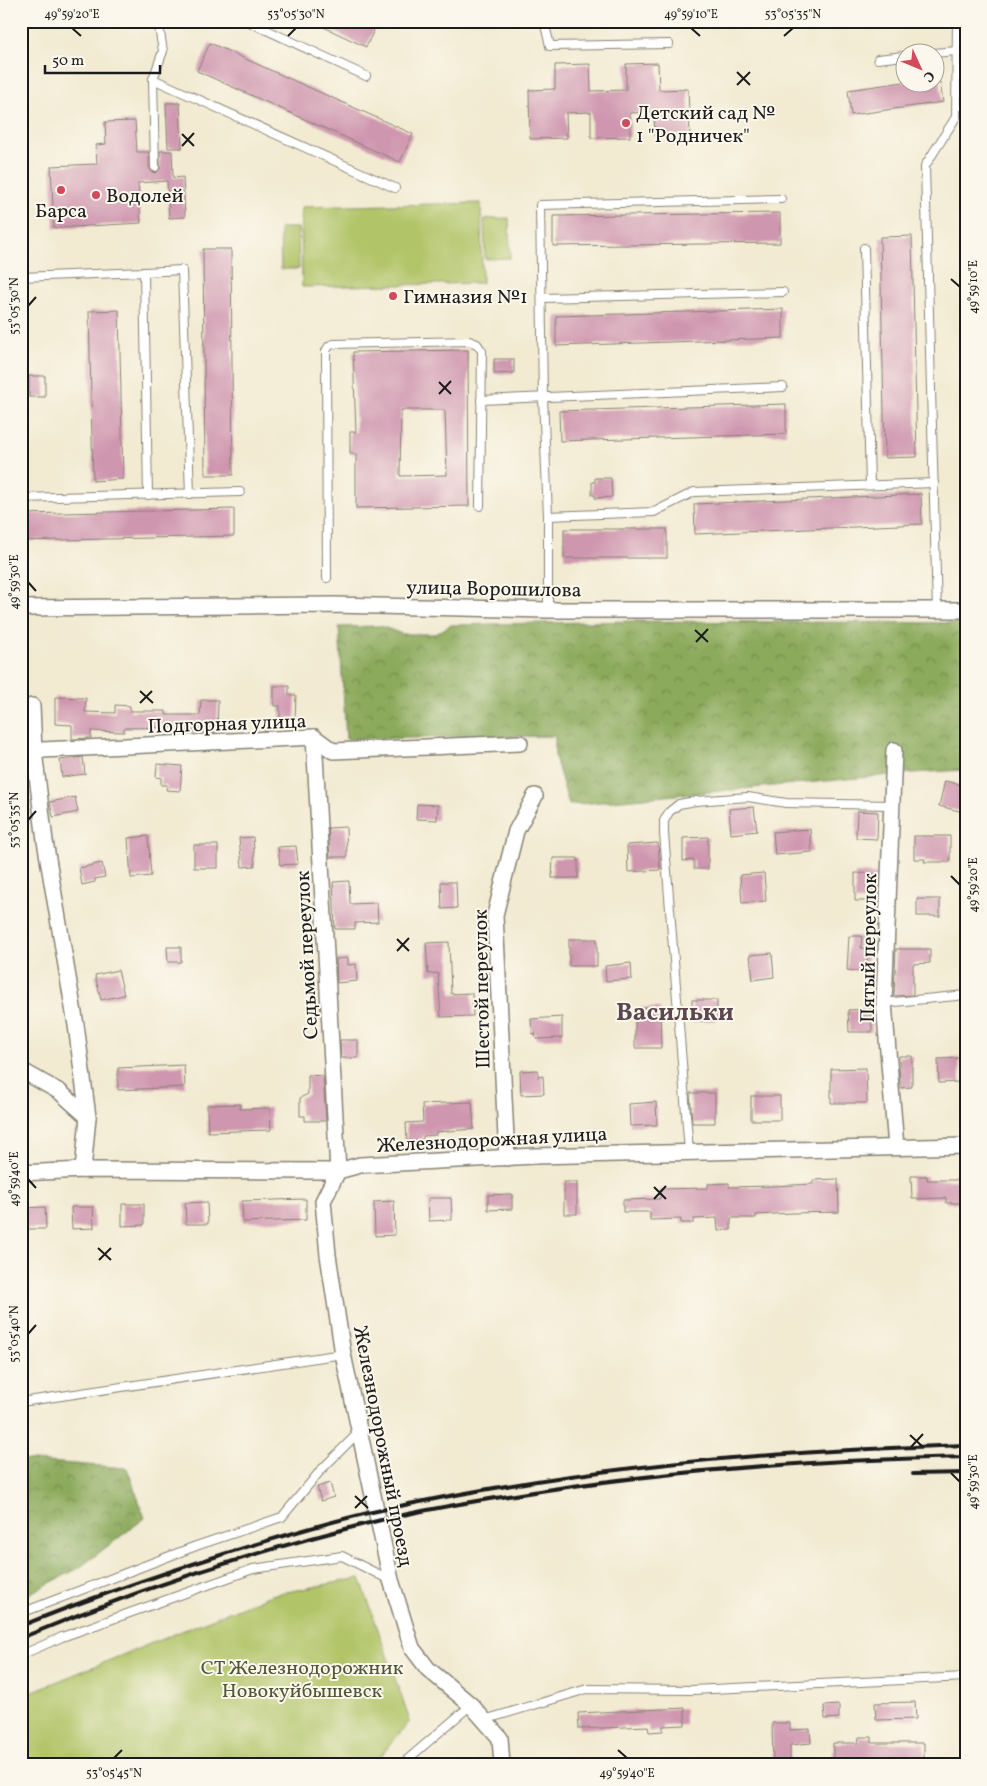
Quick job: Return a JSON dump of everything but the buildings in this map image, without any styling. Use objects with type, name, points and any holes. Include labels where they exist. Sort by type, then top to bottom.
[{"type":"street","name":"улица Ворошилова","points":[[21,608],[333,605],[548,610],[966,610]]},
{"type":"street","points":[[32,706],[25,752],[45,841],[76,1025],[88,1117],[83,1170]]},
{"type":"street","name":"Подгорная улица","points":[[25,752],[314,737],[333,751],[520,743]]},
{"type":"street","name":"Седьмой переулок","points":[[314,737],[338,1172]]},
{"type":"street","name":"Пятый переулок","points":[[894,750],[884,1003],[896,1147]]},
{"type":"street","name":"Шестой переулок","points":[[507,1158],[495,915],[516,831],[534,796]]},
{"type":"street","points":[[21,1070],[60,1092],[88,1117]]},
{"type":"street","name":"Железнодорожная улица","points":[[21,1173],[83,1170],[338,1172],[360,1165],[534,1156],[966,1146]]},
{"type":"street","name":"Железнодорожный проезд","points":[[338,1172],[323,1201],[328,1255],[343,1354],[391,1580],[412,1648],[428,1669],[471,1705],[500,1738],[502,1765]]},
{"type":"lane","points":[[155,167],[153,78],[163,50],[158,21]]},
{"type":"lane","points":[[247,21],[366,76]]},
{"type":"lane","points":[[544,21],[550,46],[669,44]]},
{"type":"lane","points":[[937,610],[925,166],[956,117],[956,21]]},
{"type":"lane","points":[[956,35],[966,35]]},
{"type":"lane","points":[[944,52],[956,51]]},
{"type":"lane","points":[[878,59],[894,57]]},
{"type":"lane","points":[[153,78],[395,188]]},
{"type":"lane","points":[[548,610],[548,516],[543,397],[540,205],[781,199]]},
{"type":"lane","points":[[864,248],[870,485]]},
{"type":"lane","points":[[21,277],[182,270],[190,494]]},
{"type":"lane","points":[[144,272],[148,494]]},
{"type":"lane","points":[[542,298],[784,292]]},
{"type":"lane","points":[[327,578],[326,350],[328,346],[333,344],[469,340],[477,344],[482,352],[480,506]]},
{"type":"lane","points":[[481,400],[783,387]]},
{"type":"lane","points":[[548,516],[654,512],[694,492],[934,483]]},
{"type":"lane","points":[[21,498],[240,492]]},
{"type":"lane","points":[[689,1152],[664,834],[664,821],[669,812],[679,804],[748,797],[786,803],[891,805]]},
{"type":"lane","points":[[884,1003],[966,995]]},
{"type":"lane","points":[[21,1402],[343,1354]]},
{"type":"lane","points":[[21,1613],[196,1546],[282,1517],[321,1470],[360,1432]]},
{"type":"lane","points":[[21,1655],[62,1637],[253,1569],[342,1556],[391,1580]]},
{"type":"lane","points":[[484,1720],[587,1689],[692,1690],[966,1677]]},
{"type":"lane","points":[[400,1765],[471,1705]]},
{"type":"green space","points":[[481,203],[482,283],[302,287],[301,207]]},
{"type":"green space","points":[[509,218],[510,258],[485,259],[484,219]]},
{"type":"green space","points":[[280,228],[298,228],[299,269],[281,269]]},
{"type":"green space","points":[[631,621],[966,623],[966,770],[912,773],[569,805],[555,757],[555,736],[346,739],[339,627],[381,626],[402,634],[435,634],[451,625]]},
{"type":"green space","points":[[21,1460],[127,1468],[145,1518],[79,1568],[21,1598]]},
{"type":"green space","name":"СТ Железнодорожник Новокуйбышевск","points":[[360,1578],[410,1721],[373,1765],[21,1765],[21,1696],[271,1595]]},
{"type":"railway","points":[[21,1626],[124,1587],[227,1553],[339,1520],[429,1500],[535,1481],[641,1467],[748,1457],[884,1448],[966,1445]]},
{"type":"railway","points":[[21,1638],[152,1588],[286,1545],[377,1521],[480,1500],[571,1486],[683,1473],[796,1464],[966,1457]]},
{"type":"railway","points":[[913,1474],[966,1473]]},
{"type":"place","name":"Детский сад № 1 \"Родничек\"","points":[[626,123]]},
{"type":"place","name":"Барса","points":[[61,190]]},
{"type":"place","name":"Водолей","points":[[96,195]]},
{"type":"place","name":"Гимназия №1","points":[[393,296]]},
{"type":"district","name":"Васильки","points":[[675,1011]]}]
